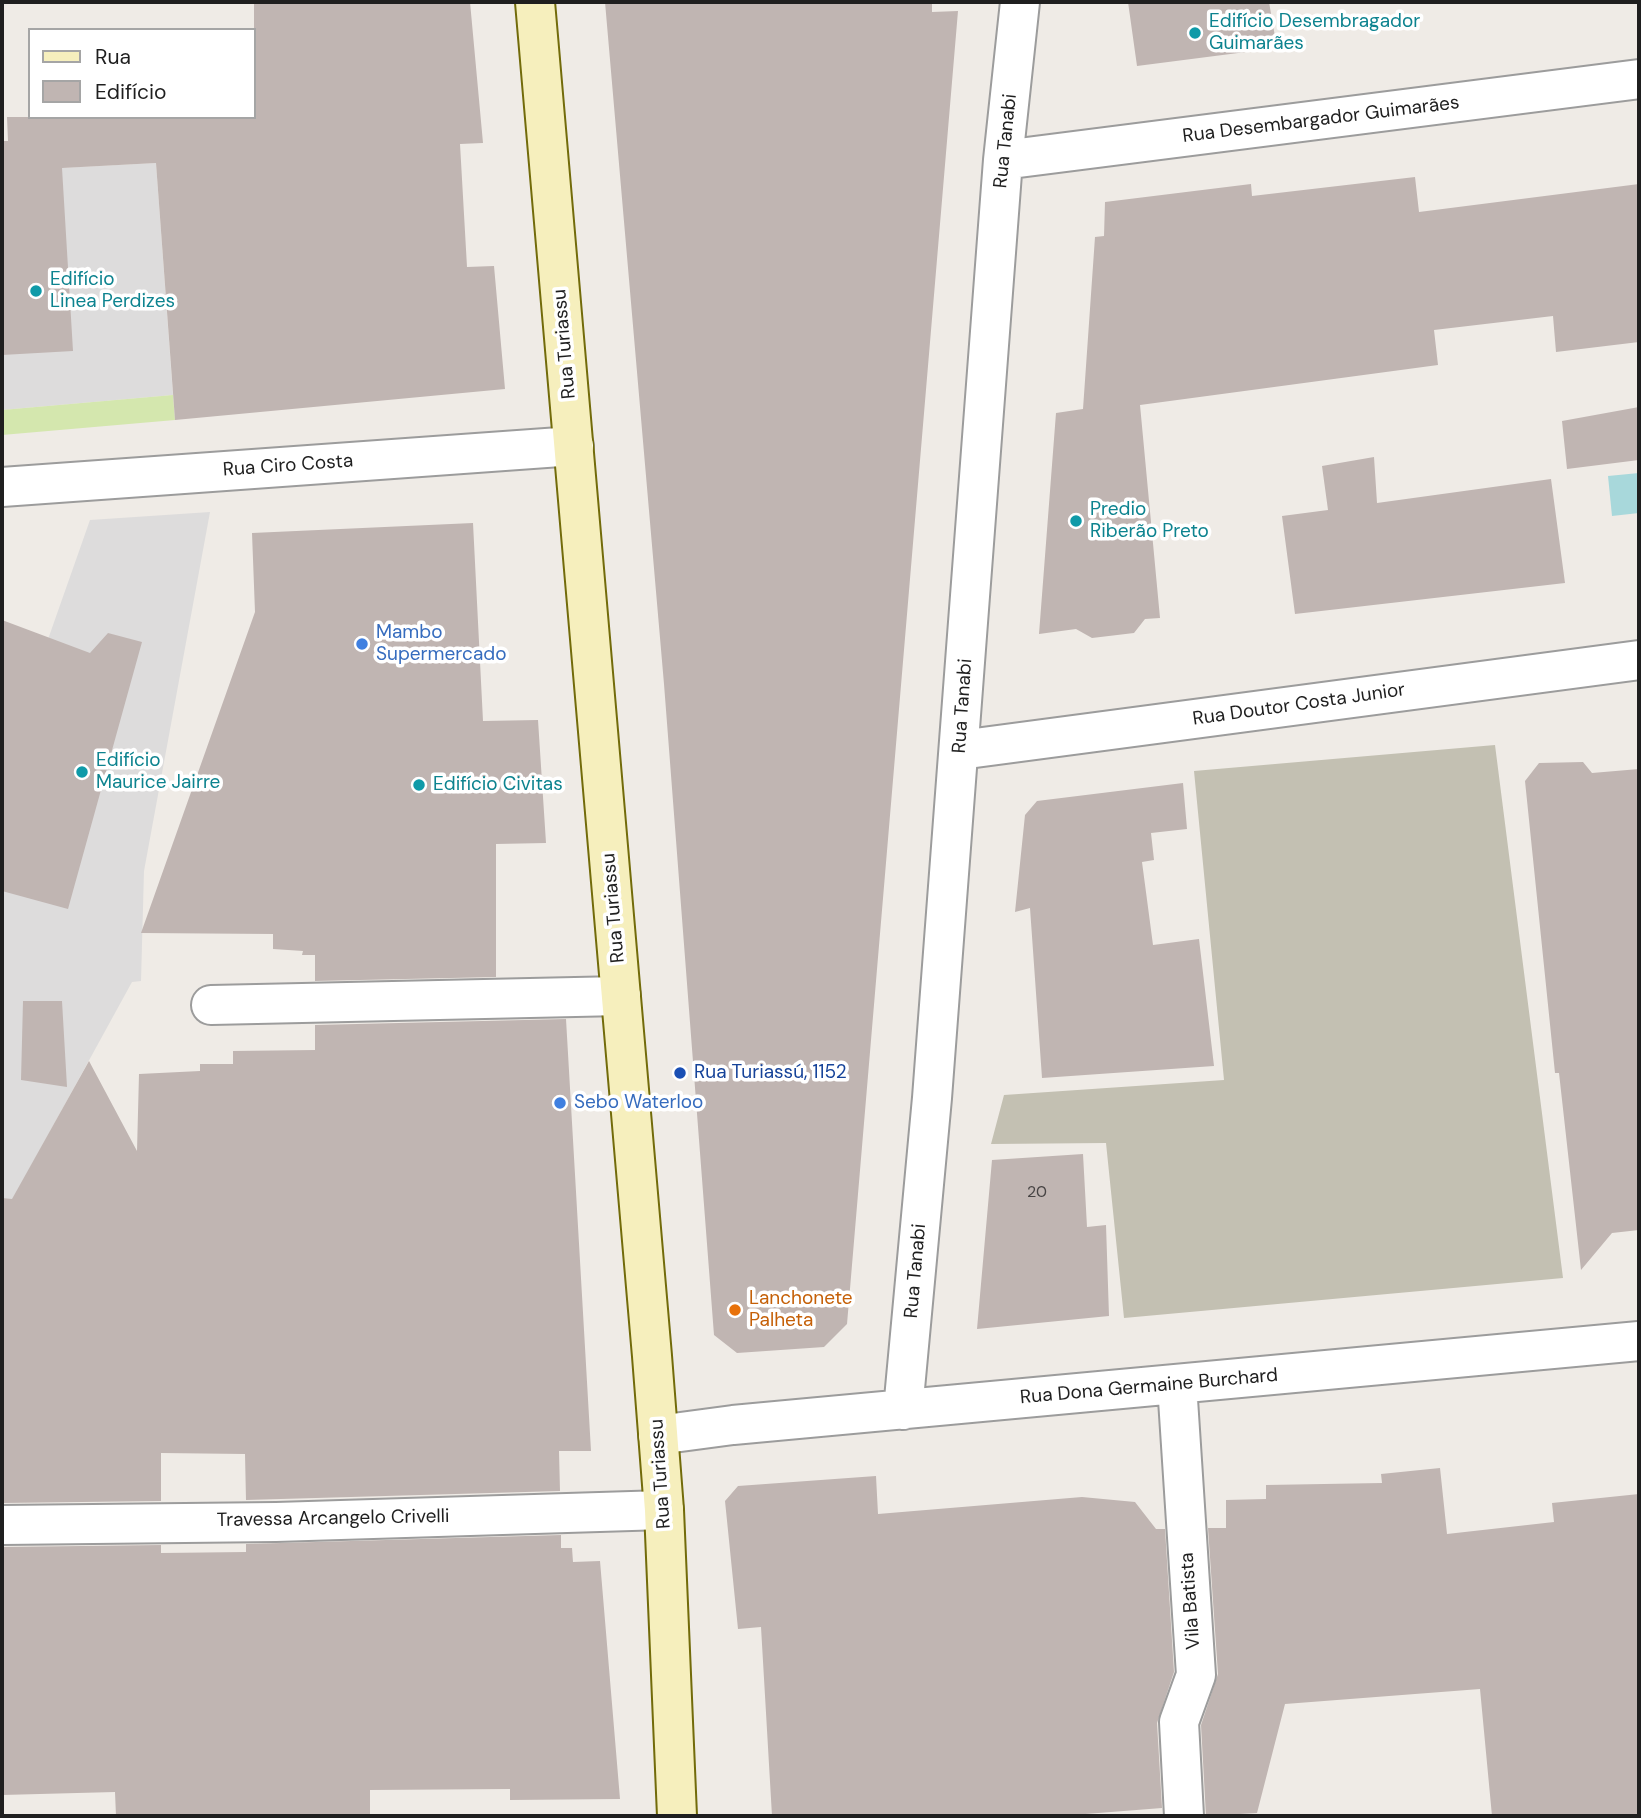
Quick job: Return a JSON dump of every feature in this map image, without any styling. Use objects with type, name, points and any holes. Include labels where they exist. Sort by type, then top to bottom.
[{"type":"street","name":"Rua Turiassu","points":[[535,2],[664,1510],[677,1816]]},
{"type":"street","name":"Rua Tanabi","points":[[903,1410],[960,750],[1003,160],[1020,2]]},
{"type":"street","name":"Rua Desembargador Guimarães","points":[[1003,160],[1639,79]]},
{"type":"street","name":"Rua Ciro Costa","points":[[2,487],[575,446]]},
{"type":"street","name":"Rua Doutor Costa Junior","points":[[960,750],[1639,660]]},
{"type":"street","points":[[211,1005],[621,996]]},
{"type":"street","name":"Rua Dona Germaine Burchard","points":[[658,1435],[1639,1341]]},
{"type":"street","name":"Vila Batista","points":[[1177,1384],[1196,1675],[1179,1722],[1184,1816]]},
{"type":"street","name":"Travessa Arcangelo Crivelli","points":[[2,1525],[276,1522],[664,1510]]},
{"type":"shaded area","points":[[156,163],[173,395],[2,410],[2,171]]},
{"type":"shaded area","points":[[210,512],[144,871],[141,981],[132,982],[13,1199],[6,1199],[2,1207],[2,770],[90,520]]},
{"type":"shaded area","points":[[1495,745],[1563,1278],[1124,1318],[1106,1143],[991,1144],[1004,1095],[1224,1080],[1194,771]]},
{"type":"green space","points":[[173,395],[175,420],[2,435],[2,410]]},
{"type":"water","points":[[1639,473],[1639,513],[1612,516],[1608,476]]},
{"type":"building","points":[[254,2],[470,2],[483,143],[460,144],[467,267],[494,266],[505,389],[175,420],[156,163],[62,168],[73,351],[2,355],[2,141],[8,141],[7,117],[256,119]]},
{"type":"building","points":[[605,2],[932,2],[932,12],[958,11],[847,1324],[824,1347],[737,1353],[714,1335],[664,684]]},
{"type":"building","name":"Edifício Desembragador Guimarães","points":[[1128,2],[1269,2],[1277,48],[1137,66]]},
{"type":"building","points":[[1415,177],[1419,212],[1639,184],[1639,342],[1556,352],[1553,316],[1434,330],[1438,365],[1140,405],[1160,618],[1145,619],[1134,633],[1092,638],[1076,629],[1039,634],[1056,413],[1083,409],[1095,237],[1104,236],[1105,202],[1251,184],[1252,196]]},
{"type":"building","points":[[1639,407],[1639,460],[1567,469],[1562,421]]},
{"type":"building","points":[[1374,457],[1377,503],[1551,479],[1565,583],[1295,614],[1282,516],[1328,510],[1322,466]]},
{"type":"building","points":[[473,523],[483,721],[538,720],[546,843],[496,844],[496,977],[315,981],[315,955],[302,955],[303,951],[273,949],[273,934],[141,933],[255,612],[252,533]]},
{"type":"building","name":"Edifício Maurice Jairre","points":[[2,620],[90,653],[108,633],[142,642],[68,909],[2,891]]},
{"type":"building","points":[[1583,762],[1592,773],[1639,769],[1639,1230],[1612,1233],[1581,1270],[1559,1073],[1555,1073],[1525,781],[1539,763]]},
{"type":"building","points":[[1183,783],[1187,829],[1151,833],[1154,860],[1142,862],[1153,945],[1199,939],[1214,1066],[1042,1078],[1030,908],[1015,912],[1025,815],[1037,801]]},
{"type":"building","points":[[23,1001],[62,1001],[67,1087],[21,1080]]},
{"type":"building","points":[[566,1019],[591,1451],[559,1451],[560,1491],[246,1500],[245,1454],[161,1453],[161,1501],[2,1503],[2,1198],[12,1199],[89,1061],[137,1151],[139,1074],[200,1071],[200,1064],[233,1064],[233,1051],[315,1050],[315,1025]]},
{"type":"building","points":[[1083,1154],[1087,1227],[1106,1225],[1109,1316],[977,1329],[992,1160]]},
{"type":"building","points":[[1440,1468],[1447,1534],[1554,1522],[1552,1503],[1639,1494],[1639,1816],[1492,1816],[1480,1689],[1285,1704],[1257,1813],[1206,1816],[1201,1725],[1218,1674],[1208,1528],[1226,1528],[1226,1500],[1266,1499],[1266,1485],[1382,1483],[1381,1474]]},
{"type":"building","points":[[876,1476],[878,1514],[1082,1497],[1135,1502],[1156,1529],[1165,1529],[1174,1672],[1157,1723],[1162,1808],[1060,1816],[772,1816],[761,1627],[738,1629],[725,1501],[738,1486]]},
{"type":"building","points":[[561,1535],[561,1548],[572,1548],[573,1562],[600,1561],[620,1799],[510,1800],[510,1789],[370,1790],[370,1816],[116,1816],[115,1792],[2,1795],[2,1547],[161,1545],[161,1553],[246,1552],[246,1544]]},
{"type":"place","name":"Edifício Desembragador Guimarães","points":[[1195,33]]},
{"type":"place","name":"Edifício Linea Perdizes","points":[[36,291]]},
{"type":"place","name":"Predio Riberão Preto","points":[[1076,521]]},
{"type":"place","name":"Mambo Supermercado","points":[[362,644]]},
{"type":"place","name":"Edifício Maurice Jairre","points":[[82,772]]},
{"type":"place","name":"Edifício Civitas","points":[[419,785]]},
{"type":"place","name":"Rua Turiassú, 1152","points":[[680,1073]]},
{"type":"place","name":"Sebo Waterloo","points":[[560,1103]]},
{"type":"place","name":"Lanchonete Palheta","points":[[735,1310]]}]
